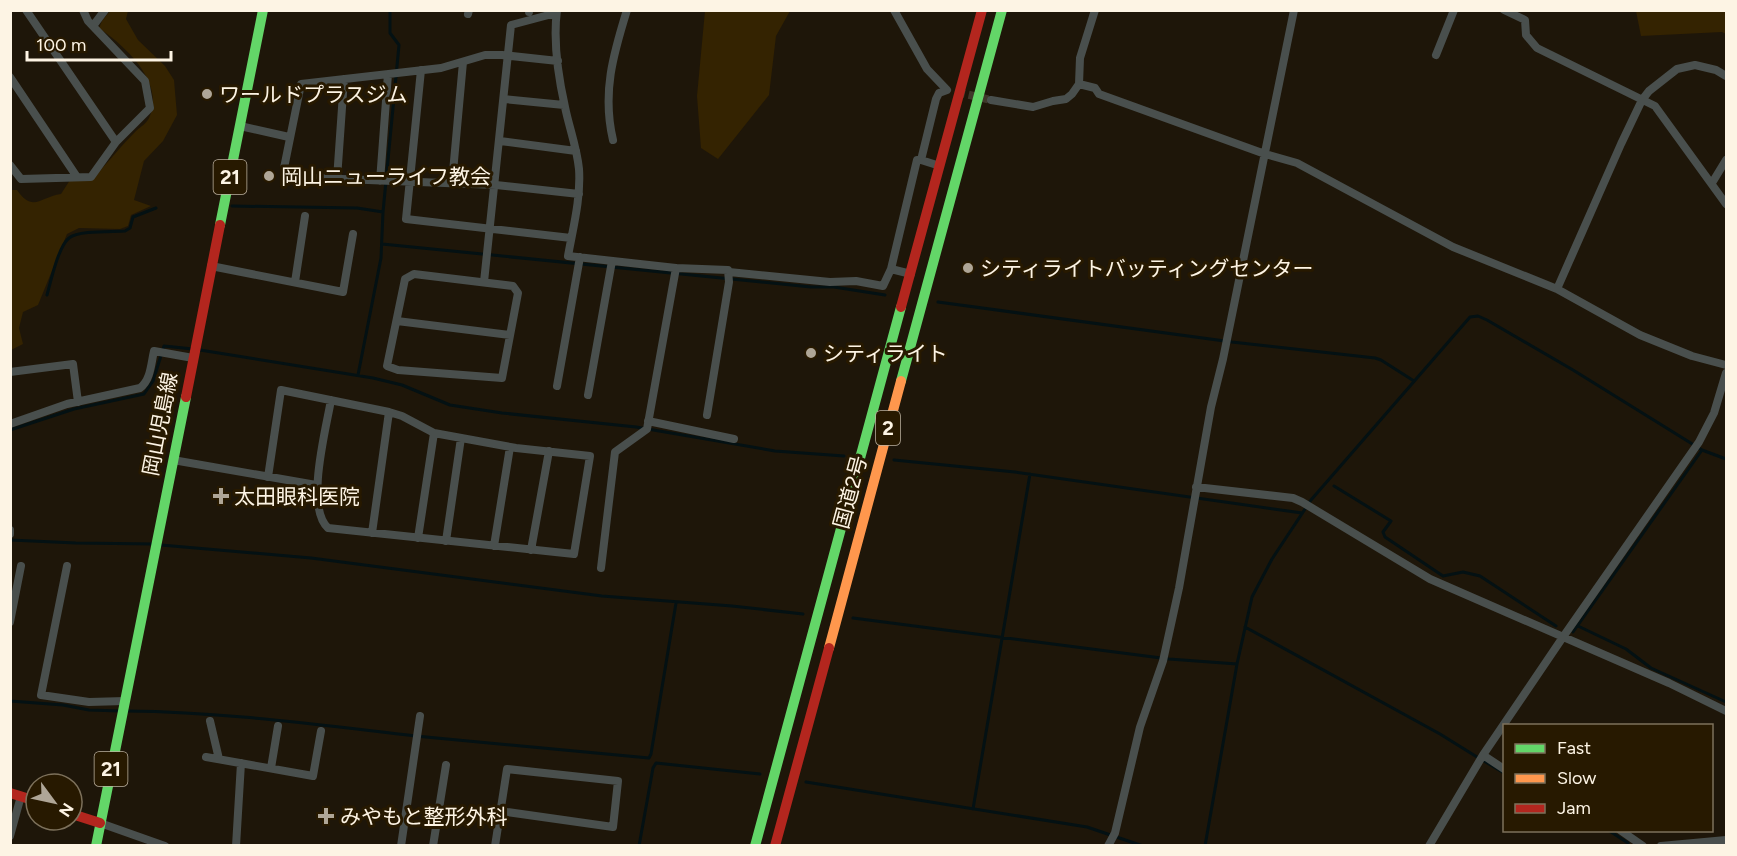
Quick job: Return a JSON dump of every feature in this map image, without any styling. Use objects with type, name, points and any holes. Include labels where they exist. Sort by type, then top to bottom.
[{"type":"main road","name":"岡山児島線","points":[[96,846],[263,10]]},
{"type":"main road","name":"国道2号","points":[[755,846],[982,10]]},
{"type":"main road","name":"国道2号","points":[[775,846],[1002,10]]},
{"type":"main road","points":[[84,818],[100,824]]},
{"type":"street","points":[[26,10],[116,142]]},
{"type":"street","points":[[10,165],[21,179],[91,177],[116,142],[150,108],[145,81],[93,26],[83,10]]},
{"type":"street","points":[[93,26],[105,10]]},
{"type":"street","points":[[613,140],[608,118],[612,58],[627,10]]},
{"type":"street","points":[[894,10],[927,69],[947,90],[939,93],[936,99],[921,160]]},
{"type":"street","points":[[991,100],[1033,107],[1066,99],[1072,94],[1079,84],[1080,58],[1095,10]]},
{"type":"street","points":[[1112,839],[1140,727],[1164,658],[1211,407],[1227,341],[1294,10]]},
{"type":"street","points":[[1436,55],[1454,10]]},
{"type":"street","points":[[1504,10],[1525,20],[1526,35],[1537,48],[1655,106],[1726,204]]},
{"type":"street","points":[[484,282],[511,25],[556,12],[556,40],[564,105],[579,168],[579,194],[568,256],[579,262],[675,272],[728,270],[729,276],[707,415]]},
{"type":"street","points":[[558,61],[485,55],[441,68],[301,84],[284,168],[291,177],[496,185],[579,194]]},
{"type":"street","points":[[452,183],[463,62]]},
{"type":"street","points":[[1557,288],[1621,144],[1642,100],[1649,91],[1677,69],[1695,64],[1716,70],[1726,76]]},
{"type":"street","points":[[421,70],[406,219],[571,238]]},
{"type":"street","points":[[384,182],[394,73]]},
{"type":"street","points":[[10,77],[77,177]]},
{"type":"street","points":[[337,179],[344,79]]},
{"type":"street","points":[[1079,84],[1095,88],[1099,94],[1265,154],[1297,163],[1453,247],[1557,288],[1640,335],[1692,356],[1726,366]]},
{"type":"street","points":[[504,99],[564,105]]},
{"type":"street","points":[[240,126],[289,137]]},
{"type":"street","points":[[500,141],[576,151]]},
{"type":"street","points":[[729,276],[830,282],[856,281],[883,286],[891,269],[917,160],[940,166]]},
{"type":"street","points":[[1712,183],[1726,160]]},
{"type":"street","points":[[295,282],[305,216]]},
{"type":"street","points":[[212,266],[343,292],[353,234]]},
{"type":"street","points":[[556,386],[579,262]]},
{"type":"street","points":[[588,395],[611,265]]},
{"type":"street","points":[[891,269],[911,274]]},
{"type":"street","points":[[601,568],[615,452],[647,429],[675,272]]},
{"type":"street","points":[[414,274],[513,286],[518,293],[502,378],[398,370],[387,366],[396,321],[405,279],[414,274]]},
{"type":"street","points":[[396,321],[510,335]]},
{"type":"street","points":[[10,424],[78,402],[140,388],[146,384],[148,379],[154,351],[194,351]]},
{"type":"street","points":[[10,372],[74,364],[78,402]]},
{"type":"street","points":[[1504,724],[1697,445],[1714,413],[1726,374]]},
{"type":"street","points":[[268,477],[281,390],[331,400],[389,412],[402,416],[434,433],[510,447],[590,456],[574,554],[328,528],[322,519],[316,485],[331,400]]},
{"type":"street","points":[[372,533],[389,412]]},
{"type":"street","points":[[648,422],[734,439]]},
{"type":"street","points":[[418,538],[434,433]]},
{"type":"street","points":[[446,541],[461,438]]},
{"type":"street","points":[[494,546],[510,447]]},
{"type":"street","points":[[531,550],[549,451]]},
{"type":"street","points":[[173,460],[316,485]]},
{"type":"street","points":[[1195,494],[1293,498],[1430,579],[1563,636],[1726,711]]},
{"type":"street","points":[[10,622],[21,566]]},
{"type":"street","points":[[68,566],[41,695],[123,708]]},
{"type":"street","points":[[401,846],[420,716]]},
{"type":"street","points":[[210,721],[219,759]]},
{"type":"street","points":[[1430,846],[1503,725]]},
{"type":"street","points":[[271,768],[278,726]]},
{"type":"street","points":[[206,757],[313,776],[321,731]]},
{"type":"street","points":[[1483,755],[1503,768]]},
{"type":"street","points":[[236,846],[241,763]]},
{"type":"street","points":[[433,846],[446,765]]},
{"type":"street","points":[[495,846],[500,810],[507,769],[618,781],[613,827],[500,810]]},
{"type":"street","points":[[10,836],[16,794]]},
{"type":"street","points":[[100,824],[165,846]]},
{"type":"street","points":[[1622,832],[1643,846]]},
{"type":"street","points":[[1660,846],[1726,840]]},
{"type":"shaded area","points":[[110,11],[128,11],[126,19],[138,40],[165,66],[174,80],[177,115],[163,141],[144,161],[134,200],[151,206],[131,215],[128,226],[120,229],[79,228],[67,234],[38,305],[23,312],[19,328],[23,344],[11,350],[10,190],[17,190],[28,201],[37,202],[61,194],[70,180],[93,179],[145,123],[153,105],[148,79],[140,67],[131,55],[99,28]]},
{"type":"shaded area","points":[[705,11],[790,11],[776,36],[769,95],[718,159],[701,148],[697,96]]},
{"type":"shaded area","points":[[1636,11],[1726,11],[1726,34],[1722,32],[1641,36]]},
{"type":"waterway","points":[[358,375],[381,258],[383,212],[399,45],[390,33],[390,10]]},
{"type":"waterway","points":[[232,206],[357,208],[383,212]]},
{"type":"waterway","points":[[47,295],[58,256],[69,238],[88,233],[125,231],[130,228],[133,217],[156,208]]},
{"type":"waterway","points":[[382,244],[811,287],[834,287],[885,295]]},
{"type":"waterway","points":[[938,302],[1232,342],[1375,358],[1414,381]]},
{"type":"waterway","points":[[1205,846],[1237,664],[1252,597],[1272,559],[1311,500],[1470,317],[1478,316],[1487,320],[1702,450],[1726,459]]},
{"type":"waterway","points":[[10,430],[74,409],[144,394],[153,381],[164,346],[193,349]]},
{"type":"waterway","points":[[200,350],[373,378],[402,385],[450,405],[502,413],[636,427],[775,451],[844,456]]},
{"type":"waterway","points":[[1573,632],[1702,450]]},
{"type":"waterway","points":[[894,460],[1015,472],[1302,513]]},
{"type":"waterway","points":[[973,809],[1030,474]]},
{"type":"waterway","points":[[1334,486],[1391,521],[1383,532],[1385,537],[1443,576],[1463,572],[1480,576],[1556,626]]},
{"type":"waterway","points":[[10,540],[154,544]]},
{"type":"waterway","points":[[161,545],[311,558],[602,596],[803,614]]},
{"type":"waterway","points":[[127,711],[240,717],[649,758],[676,603]]},
{"type":"waterway","points":[[853,618],[1169,659],[1237,664]]},
{"type":"waterway","points":[[1578,626],[1626,649],[1651,668],[1726,702]]},
{"type":"waterway","points":[[1245,627],[1440,734],[1477,757]]},
{"type":"waterway","points":[[10,701],[63,705],[89,710],[121,711]]},
{"type":"waterway","points":[[1484,761],[1503,772]]},
{"type":"waterway","points":[[639,846],[653,768],[656,763],[760,774]]},
{"type":"waterway","points":[[806,782],[1087,827],[1143,846]]},
{"type":"waterway","points":[[1611,832],[1628,843]]},
{"type":"waterway","points":[[1718,846],[1726,845]]},
{"type":"tunnel","points":[[957,92],[991,100]]},
{"type":"traffic: fast","points":[[220,225],[263,10]]},
{"type":"traffic: fast","points":[[901,381],[1002,10]]},
{"type":"traffic: fast","points":[[755,846],[901,307]]},
{"type":"traffic: fast","points":[[96,846],[186,397]]},
{"type":"traffic: slow","points":[[829,648],[901,381]]},
{"type":"traffic: jam","points":[[901,307],[982,10]]},
{"type":"traffic: jam","points":[[186,397],[220,225]]},
{"type":"traffic: jam","points":[[775,846],[829,648]]},
{"type":"traffic: jam","points":[[10,793],[24,797]]},
{"type":"traffic: jam","points":[[84,818],[100,823]]},
{"type":"place","name":"ワールドプラスジム","points":[[207,94]]},
{"type":"place","name":"岡山ニューライフ教会","points":[[269,176]]},
{"type":"place","name":"シティライトバッティングセンター","points":[[968,268]]},
{"type":"place","name":"シティライト","points":[[811,353]]},
{"type":"place","name":"太田眼科医院","points":[[221,496]]},
{"type":"place","name":"みやもと整形外科","points":[[326,816]]}]
